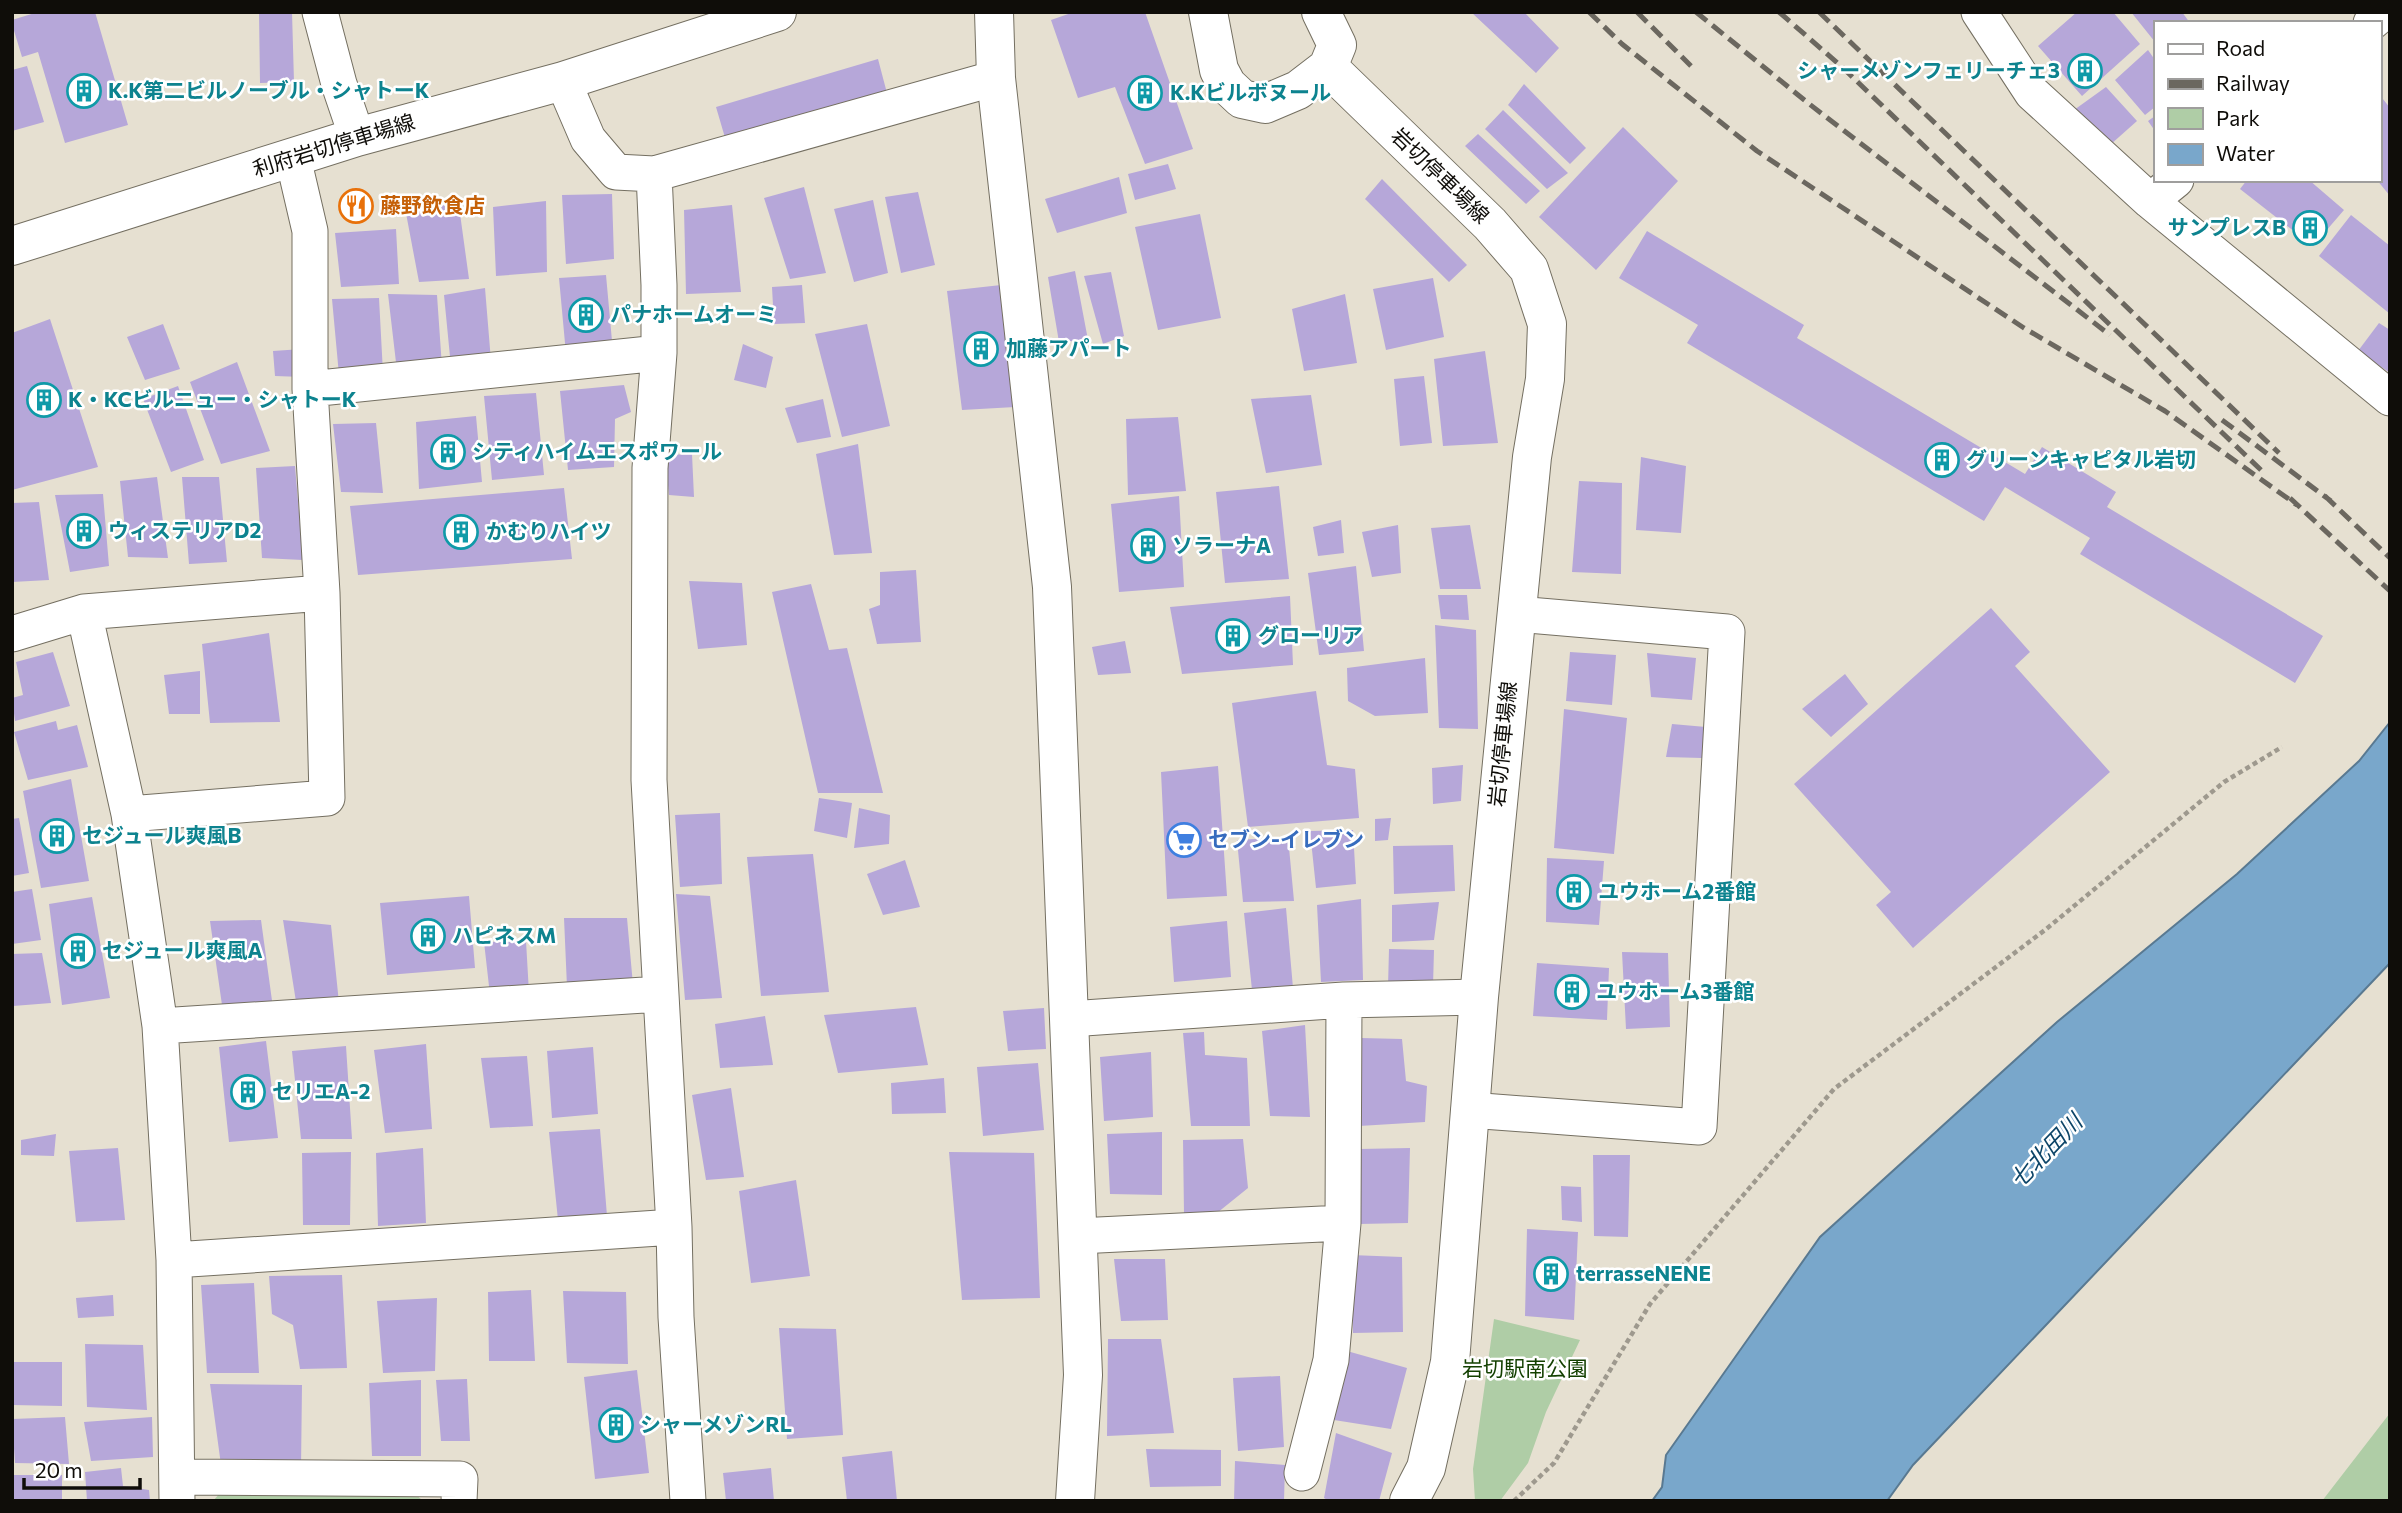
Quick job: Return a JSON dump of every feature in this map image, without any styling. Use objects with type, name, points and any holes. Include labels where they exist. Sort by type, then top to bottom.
[{"type":"main road","name":"利府岩切停車場線","points":[[12,246],[357,137],[563,81],[777,12]]},
{"type":"main road","points":[[994,12],[996,78],[1052,587],[1083,1375],[1075,1501]]},
{"type":"main road","points":[[1208,12],[1219,70],[1227,85],[1242,99],[1265,104],[1298,90],[1328,67],[1336,45],[1321,12]]},
{"type":"main road","name":"岩切停車場線","points":[[1328,67],[1490,225],[1529,270],[1547,324],[1545,379],[1532,457],[1479,997],[1450,1362],[1426,1468],[1409,1501]]},
{"type":"street","points":[[320,12],[339,84],[357,137]]},
{"type":"street","points":[[1979,12],[2032,93],[2163,191],[2390,398]]},
{"type":"street","points":[[563,81],[588,139],[616,172],[654,174],[996,78]]},
{"type":"street","points":[[129,814],[327,798],[323,593],[310,389],[310,231],[293,158]]},
{"type":"street","points":[[654,174],[659,353],[650,468],[649,780],[688,1501]]},
{"type":"street","points":[[310,389],[659,353]]},
{"type":"street","points":[[12,634],[84,611],[323,593]]},
{"type":"street","points":[[84,611],[129,814],[160,1026],[173,1260],[177,1489],[460,1479],[459,1501]]},
{"type":"street","points":[[1469,1110],[1699,1127],[1727,632],[1516,614]]},
{"type":"street","points":[[160,1026],[660,993]]},
{"type":"street","points":[[1070,1019],[1344,1000],[1479,997]]},
{"type":"street","points":[[1302,1473],[1331,1360],[1343,1223],[1344,1000]]},
{"type":"street","points":[[1078,1236],[1343,1223]]},
{"type":"street","points":[[173,1260],[674,1227]]},
{"type":"path","points":[[1514,1501],[1554,1464],[1650,1304],[1834,1089],[2045,930],[2224,782],[2282,747]]},
{"type":"green space","name":"岩切駅南公園","points":[[1494,1319],[1580,1340],[1546,1412],[1528,1463],[1500,1501],[1475,1501],[1473,1469]]},
{"type":"green space","points":[[2390,1413],[2390,1501],[2322,1501]]},
{"type":"green space","points":[[412,1491],[423,1501],[213,1501],[220,1493]]},
{"type":"water","name":"七北田川","points":[[2390,722],[2390,963],[1913,1465],[1887,1501],[1652,1501],[1662,1487],[1666,1455],[1820,1237],[2057,1022],[2237,874],[2359,761]]},
{"type":"building","name":"K.K第二ビルノーブル・シャトーK","points":[[38,12],[95,12],[128,125],[65,143],[38,52],[22,57],[12,24],[12,20]]},
{"type":"building","points":[[259,12],[292,12],[294,82],[260,83]]},
{"type":"building","name":"K.Kビルボヌール","points":[[1074,12],[1145,12],[1193,149],[1145,164],[1115,87],[1078,98],[1051,20]]},
{"type":"building","points":[[1471,12],[1524,12],[1559,48],[1536,73]]},
{"type":"building","name":"シャーメゾンフェリーチェ3","points":[[2077,12],[2113,12],[2140,44],[2082,96],[2038,46]]},
{"type":"building","points":[[2131,12],[2182,12],[2189,21],[2154,21],[2154,41]]},
{"type":"building","points":[[2148,50],[2154,59],[2154,108],[2145,115],[2115,80]]},
{"type":"building","points":[[878,59],[888,97],[726,141],[716,107]]},
{"type":"building","points":[[27,66],[44,122],[12,131],[12,70]]},
{"type":"building","points":[[1524,84],[1586,148],[1570,164],[1508,105]]},
{"type":"building","points":[[2106,87],[2137,121],[2110,145],[2074,110]]},
{"type":"building","points":[[2381,97],[2390,108],[2390,196],[2379,182],[2381,182]]},
{"type":"building","points":[[1503,110],[1568,173],[1547,189],[1485,129]]},
{"type":"building","points":[[2154,117],[2154,130],[2148,121]]},
{"type":"building","points":[[1623,127],[1678,181],[1596,270],[1539,217]]},
{"type":"building","points":[[1478,134],[1540,191],[1526,204],[1465,146]]},
{"type":"building","points":[[1168,164],[1176,189],[1135,200],[1128,174]]},
{"type":"building","points":[[1119,177],[1127,213],[1057,233],[1045,199]]},
{"type":"building","points":[[1382,179],[1467,265],[1449,282],[1365,199]]},
{"type":"building","name":"サンプレスB","points":[[2245,182],[2311,182],[2344,210],[2313,246],[2240,189]]},
{"type":"building","points":[[804,187],[826,273],[790,279],[764,198]]},
{"type":"building","points":[[918,192],[935,265],[901,273],[885,197]]},
{"type":"building","points":[[612,194],[614,259],[566,264],[562,195]]},
{"type":"building","points":[[458,199],[469,279],[419,282],[405,208]]},
{"type":"building","points":[[873,200],[888,273],[854,282],[834,209]]},
{"type":"building","points":[[546,201],[547,272],[496,276],[493,207]]},
{"type":"building","points":[[732,205],[741,292],[686,294],[684,210]]},
{"type":"building","points":[[1200,214],[1221,318],[1158,330],[1135,227]]},
{"type":"building","points":[[2351,215],[2390,246],[2390,314],[2319,256]]},
{"type":"building","points":[[396,229],[399,284],[341,287],[335,233]]},
{"type":"building","name":"グリーンキャピタル岩切","points":[[1647,231],[1804,325],[1797,338],[2025,474],[2042,447],[2116,492],[2107,507],[2323,636],[2295,683],[2080,554],[2090,538],[2005,487],[1984,521],[1687,343],[1698,325],[1619,278]]},
{"type":"building","points":[[1075,271],[1088,340],[1059,342],[1048,277]]},
{"type":"building","points":[[1111,272],[1124,336],[1103,344],[1084,276]]},
{"type":"building","name":"パナホームオーミ","points":[[606,275],[613,352],[566,354],[559,278]]},
{"type":"building","points":[[1433,278],[1444,337],[1386,350],[1373,289]]},
{"type":"building","points":[[802,285],[805,323],[774,324],[772,287]]},
{"type":"building","name":"加藤アパート","points":[[1001,285],[1015,407],[962,410],[947,291]]},
{"type":"building","points":[[485,288],[491,361],[451,367],[444,295]]},
{"type":"building","points":[[388,294],[437,295],[442,367],[397,371]]},
{"type":"building","points":[[1345,294],[1357,363],[1304,371],[1292,309]]},
{"type":"building","points":[[379,298],[383,373],[339,375],[332,299]]},
{"type":"building","name":"K・KCビルニュー・シャトーK","points":[[50,319],[98,467],[12,490],[12,333]]},
{"type":"building","points":[[2379,323],[2390,330],[2390,373],[2358,351]]},
{"type":"building","points":[[163,324],[180,369],[145,380],[127,337]]},
{"type":"building","points":[[867,324],[890,426],[842,437],[815,334]]},
{"type":"building","points":[[743,344],[773,357],[766,388],[734,380]]},
{"type":"building","points":[[302,349],[303,377],[275,376],[273,351]]},
{"type":"building","points":[[1485,351],[1498,443],[1443,446],[1434,359]]},
{"type":"building","points":[[237,362],[270,451],[221,464],[190,382]]},
{"type":"building","points":[[1424,376],[1432,443],[1400,446],[1394,379]]},
{"type":"building","points":[[624,385],[631,412],[615,419],[614,467],[568,470],[560,391]]},
{"type":"building","points":[[178,386],[204,460],[171,472],[143,399]]},
{"type":"building","points":[[536,393],[544,475],[492,480],[484,396]]},
{"type":"building","points":[[1311,395],[1322,465],[1266,473],[1251,399]]},
{"type":"building","points":[[823,399],[831,437],[797,443],[785,408]]},
{"type":"building","name":"シティハイムエスポワール","points":[[476,416],[482,482],[419,489],[416,422]]},
{"type":"building","points":[[1178,417],[1186,491],[1128,495],[1126,419]]},
{"type":"building","points":[[376,423],[383,493],[341,492],[333,424]]},
{"type":"building","points":[[858,444],[872,553],[834,555],[816,454]]},
{"type":"building","points":[[692,454],[694,497],[669,495],[665,455]]},
{"type":"building","points":[[1641,457],[1686,466],[1681,533],[1636,530]]},
{"type":"building","points":[[295,466],[303,560],[262,558],[256,468]]},
{"type":"building","points":[[157,477],[168,558],[128,557],[120,481]]},
{"type":"building","points":[[182,477],[219,477],[227,562],[189,564]]},
{"type":"building","points":[[1579,481],[1622,483],[1621,574],[1572,572]]},
{"type":"building","points":[[1279,486],[1289,579],[1225,583],[1216,492]]},
{"type":"building","name":"かむりハイツ","points":[[564,488],[572,559],[358,575],[350,506]]},
{"type":"building","name":"ウィステリアD2","points":[[103,494],[109,566],[70,572],[55,495]]},
{"type":"building","name":"ソラーナA","points":[[1179,496],[1184,587],[1119,592],[1111,504]]},
{"type":"building","points":[[39,502],[49,580],[12,582],[12,503]]},
{"type":"building","points":[[1341,520],[1344,553],[1318,556],[1313,527]]},
{"type":"building","points":[[1398,525],[1401,573],[1372,577],[1362,532]]},
{"type":"building","points":[[1470,525],[1481,589],[1440,589],[1431,528]]},
{"type":"building","points":[[1356,566],[1364,651],[1319,655],[1308,573]]},
{"type":"building","points":[[916,570],[921,642],[877,644],[869,609],[880,605],[880,572]]},
{"type":"building","points":[[689,581],[742,583],[747,645],[698,649]]},
{"type":"building","points":[[811,584],[829,650],[847,648],[883,793],[818,793],[772,592]]},
{"type":"building","points":[[1438,595],[1467,595],[1469,620],[1441,619]]},
{"type":"building","name":"グローリア","points":[[1290,596],[1293,665],[1182,674],[1170,607]]},
{"type":"building","points":[[1991,608],[2030,652],[2015,666],[2110,772],[1913,948],[1876,905],[1891,892],[1794,784]]},
{"type":"building","points":[[1435,625],[1476,630],[1478,729],[1439,728]]},
{"type":"building","points":[[269,633],[280,722],[210,723],[202,644]]},
{"type":"building","points":[[1125,641],[1131,673],[1098,675],[1092,647]]},
{"type":"building","points":[[53,652],[70,706],[15,721],[12,698],[23,695],[16,662]]},
{"type":"building","points":[[1570,652],[1616,655],[1612,705],[1566,701]]},
{"type":"building","points":[[1647,653],[1696,658],[1692,700],[1651,697]]},
{"type":"building","points":[[1425,658],[1428,713],[1375,716],[1348,701],[1347,668]]},
{"type":"building","points":[[200,671],[200,714],[169,714],[164,675]]},
{"type":"building","points":[[1845,674],[1868,704],[1831,737],[1802,709]]},
{"type":"building","points":[[1316,691],[1327,765],[1355,769],[1359,818],[1248,827],[1232,703]]},
{"type":"building","points":[[1564,709],[1627,718],[1614,854],[1554,848]]},
{"type":"building","points":[[56,721],[58,730],[77,725],[88,767],[28,780],[14,732]]},
{"type":"building","points":[[1672,724],[1706,727],[1702,758],[1666,757]]},
{"type":"building","points":[[1463,765],[1461,801],[1433,804],[1432,768]]},
{"type":"building","points":[[1218,766],[1227,896],[1167,899],[1161,772]]},
{"type":"building","name":"セジュール爽風B","points":[[71,779],[89,881],[41,888],[23,791]]},
{"type":"building","points":[[819,798],[852,803],[847,838],[814,831]]},
{"type":"building","points":[[859,808],[890,815],[889,844],[854,848]]},
{"type":"building","points":[[720,813],[722,884],[680,887],[675,815]]},
{"type":"building","points":[[19,818],[29,873],[12,876],[12,819]]},
{"type":"building","points":[[1391,818],[1388,840],[1375,841],[1375,819]]},
{"type":"building","points":[[1353,830],[1356,884],[1316,888],[1310,831]]},
{"type":"building","points":[[1288,837],[1294,901],[1243,902],[1237,840]]},
{"type":"building","points":[[1453,845],[1455,891],[1394,894],[1393,846]]},
{"type":"building","points":[[813,854],[829,992],[761,996],[747,857]]},
{"type":"building","name":"ユウホーム2番館","points":[[1547,858],[1604,861],[1599,925],[1546,922]]},
{"type":"building","points":[[905,860],[920,907],[883,915],[867,874]]},
{"type":"building","points":[[32,889],[41,940],[12,944],[12,892]]},
{"type":"building","points":[[676,894],[710,896],[722,998],[685,1000]]},
{"type":"building","name":"ハピネスM","points":[[469,896],[475,968],[387,975],[380,903]]},
{"type":"building","name":"セジュール爽風A","points":[[92,897],[110,998],[62,1005],[49,904]]},
{"type":"building","points":[[1361,899],[1363,980],[1321,982],[1317,905]]},
{"type":"building","points":[[1439,902],[1434,940],[1392,942],[1392,905]]},
{"type":"building","points":[[1286,908],[1293,988],[1252,990],[1244,913]]},
{"type":"building","points":[[564,918],[627,918],[633,985],[567,987]]},
{"type":"building","points":[[261,920],[273,1008],[223,1012],[210,921]]},
{"type":"building","points":[[283,920],[331,925],[339,1003],[297,1008]]},
{"type":"building","points":[[1227,921],[1231,977],[1174,982],[1170,927]]},
{"type":"building","points":[[526,941],[529,993],[490,995],[484,942]]},
{"type":"building","points":[[1389,949],[1434,950],[1433,986],[1388,987]]},
{"type":"building","points":[[1622,952],[1668,953],[1670,1027],[1626,1029]]},
{"type":"building","points":[[42,953],[51,1003],[13,1006],[12,954]]},
{"type":"building","name":"ユウホーム3番館","points":[[1537,963],[1609,968],[1607,1020],[1533,1016]]},
{"type":"building","points":[[916,1007],[928,1065],[838,1073],[824,1015]]},
{"type":"building","points":[[1044,1008],[1046,1049],[1008,1051],[1003,1011]]},
{"type":"building","points":[[765,1016],[773,1065],[720,1068],[715,1024]]},
{"type":"building","points":[[1305,1025],[1310,1117],[1270,1116],[1262,1031]]},
{"type":"building","points":[[1204,1032],[1205,1055],[1247,1058],[1250,1126],[1191,1126],[1183,1033]]},
{"type":"building","points":[[1361,1038],[1402,1039],[1406,1081],[1427,1086],[1425,1122],[1359,1126]]},
{"type":"building","name":"セリエA-2","points":[[266,1041],[278,1138],[229,1142],[219,1047]]},
{"type":"building","points":[[426,1044],[432,1129],[385,1133],[374,1050]]},
{"type":"building","points":[[346,1046],[352,1139],[301,1139],[292,1051]]},
{"type":"building","points":[[593,1047],[598,1114],[552,1118],[547,1051]]},
{"type":"building","points":[[1151,1052],[1153,1117],[1104,1121],[1100,1057]]},
{"type":"building","points":[[527,1056],[533,1126],[490,1128],[481,1058]]},
{"type":"building","points":[[1038,1063],[1044,1130],[983,1136],[977,1067]]},
{"type":"building","points":[[944,1078],[946,1113],[892,1114],[891,1083]]},
{"type":"building","points":[[731,1088],[744,1177],[706,1180],[692,1095]]},
{"type":"building","points":[[600,1129],[607,1216],[558,1220],[549,1132]]},
{"type":"building","points":[[1162,1132],[1162,1195],[1110,1194],[1107,1134]]},
{"type":"building","points":[[56,1134],[54,1156],[21,1155],[21,1140]]},
{"type":"building","points":[[1243,1139],[1248,1188],[1217,1213],[1184,1214],[1183,1140]]},
{"type":"building","points":[[118,1148],[125,1220],[76,1222],[69,1151]]},
{"type":"building","points":[[423,1148],[426,1223],[378,1226],[376,1153]]},
{"type":"building","points":[[1410,1148],[1408,1223],[1359,1224],[1359,1149]]},
{"type":"building","points":[[351,1152],[350,1225],[303,1225],[302,1153]]},
{"type":"building","points":[[949,1152],[1034,1153],[1040,1298],[962,1300]]},
{"type":"building","points":[[1593,1155],[1630,1155],[1628,1237],[1594,1236]]},
{"type":"building","points":[[796,1180],[810,1276],[751,1283],[739,1191]]},
{"type":"building","points":[[1561,1186],[1581,1187],[1582,1222],[1562,1220]]},
{"type":"building","name":"terrasseNENE","points":[[1527,1229],[1578,1232],[1574,1320],[1525,1316]]},
{"type":"building","points":[[1351,1255],[1402,1257],[1403,1332],[1353,1333]]},
{"type":"building","points":[[1114,1259],[1165,1259],[1168,1320],[1121,1321]]},
{"type":"building","points":[[342,1275],[347,1368],[300,1369],[293,1325],[272,1314],[269,1276]]},
{"type":"building","points":[[254,1283],[259,1373],[207,1373],[201,1285]]},
{"type":"building","points":[[531,1290],[535,1361],[489,1361],[488,1292]]},
{"type":"building","points":[[563,1291],[626,1292],[628,1364],[567,1363]]},
{"type":"building","points":[[113,1295],[114,1316],[78,1318],[76,1298]]},
{"type":"building","points":[[437,1298],[435,1371],[383,1373],[377,1301]]},
{"type":"building","points":[[779,1328],[836,1329],[843,1435],[787,1439]]},
{"type":"building","points":[[1108,1339],[1161,1339],[1174,1433],[1107,1436]]},
{"type":"building","points":[[85,1344],[143,1345],[147,1410],[87,1407]]},
{"type":"building","points":[[1347,1351],[1407,1368],[1391,1429],[1334,1420]]},
{"type":"building","points":[[12,1362],[62,1362],[62,1406],[12,1405]]},
{"type":"building","name":"シャーメゾンRL","points":[[637,1370],[649,1473],[595,1479],[584,1377]]},
{"type":"building","points":[[1280,1376],[1284,1447],[1238,1451],[1233,1378]]},
{"type":"building","points":[[467,1379],[470,1441],[441,1441],[436,1380]]},
{"type":"building","points":[[421,1380],[421,1456],[372,1456],[369,1383]]},
{"type":"building","points":[[210,1384],[302,1385],[301,1468],[221,1465]]},
{"type":"building","points":[[65,1417],[69,1464],[15,1463],[12,1419]]},
{"type":"building","points":[[152,1417],[153,1457],[91,1461],[84,1422]]},
{"type":"building","points":[[1336,1433],[1392,1453],[1379,1501],[1329,1501],[1324,1498]]},
{"type":"building","points":[[1146,1449],[1221,1450],[1221,1486],[1150,1487]]},
{"type":"building","points":[[892,1451],[897,1501],[847,1501],[842,1457]]},
{"type":"building","points":[[1235,1461],[1285,1465],[1284,1501],[1234,1501]]},
{"type":"building","points":[[121,1468],[123,1486],[149,1490],[150,1501],[87,1501],[85,1472]]},
{"type":"building","points":[[771,1468],[774,1501],[726,1501],[723,1473]]},
{"type":"building","points":[[12,1475],[62,1475],[62,1501],[12,1501]]},
{"type":"railway","points":[[1589,12],[1622,44],[1757,151],[2024,328],[2165,411],[2297,505]]},
{"type":"railway","points":[[1637,12],[1691,66]]},
{"type":"railway","points":[[1696,12],[1808,103],[2110,335]]},
{"type":"railway","points":[[1779,12],[1841,66],[2262,471]]},
{"type":"railway","points":[[1819,12],[2279,453]]},
{"type":"railway","points":[[2222,420],[2331,501]]},
{"type":"railway","points":[[2325,496],[2390,558]]},
{"type":"railway","points":[[2290,498],[2390,591]]},
{"type":"place","name":"シャーメゾンフェリーチェ3","points":[[2085,71]]},
{"type":"place","name":"K.K第二ビルノーブル・シャトーK","points":[[84,91]]},
{"type":"place","name":"K.Kビルボヌール","points":[[1145,93]]},
{"type":"place","name":"藤野飲食店","points":[[356,206]]},
{"type":"place","name":"サンプレスB","points":[[2310,228]]},
{"type":"place","name":"パナホームオーミ","points":[[586,315]]},
{"type":"place","name":"加藤アパート","points":[[981,349]]},
{"type":"place","name":"K・KCビルニュー・シャトーK","points":[[44,400]]},
{"type":"place","name":"シティハイムエスポワール","points":[[448,452]]},
{"type":"place","name":"グリーンキャピタル岩切","points":[[1942,460]]},
{"type":"place","name":"ウィステリアD2","points":[[84,531]]},
{"type":"place","name":"かむりハイツ","points":[[461,532]]},
{"type":"place","name":"ソラーナA","points":[[1148,546]]},
{"type":"place","name":"グローリア","points":[[1233,636]]},
{"type":"place","name":"セジュール爽風B","points":[[57,836]]},
{"type":"place","name":"セブン-イレブン","points":[[1184,840]]},
{"type":"place","name":"ユウホーム2番館","points":[[1574,892]]},
{"type":"place","name":"ハピネスM","points":[[428,936]]},
{"type":"place","name":"セジュール爽風A","points":[[78,951]]},
{"type":"place","name":"ユウホーム3番館","points":[[1572,992]]},
{"type":"place","name":"セリエA-2","points":[[248,1092]]},
{"type":"place","name":"terrasseNENE","points":[[1551,1274]]},
{"type":"place","name":"シャーメゾンRL","points":[[616,1425]]}]
